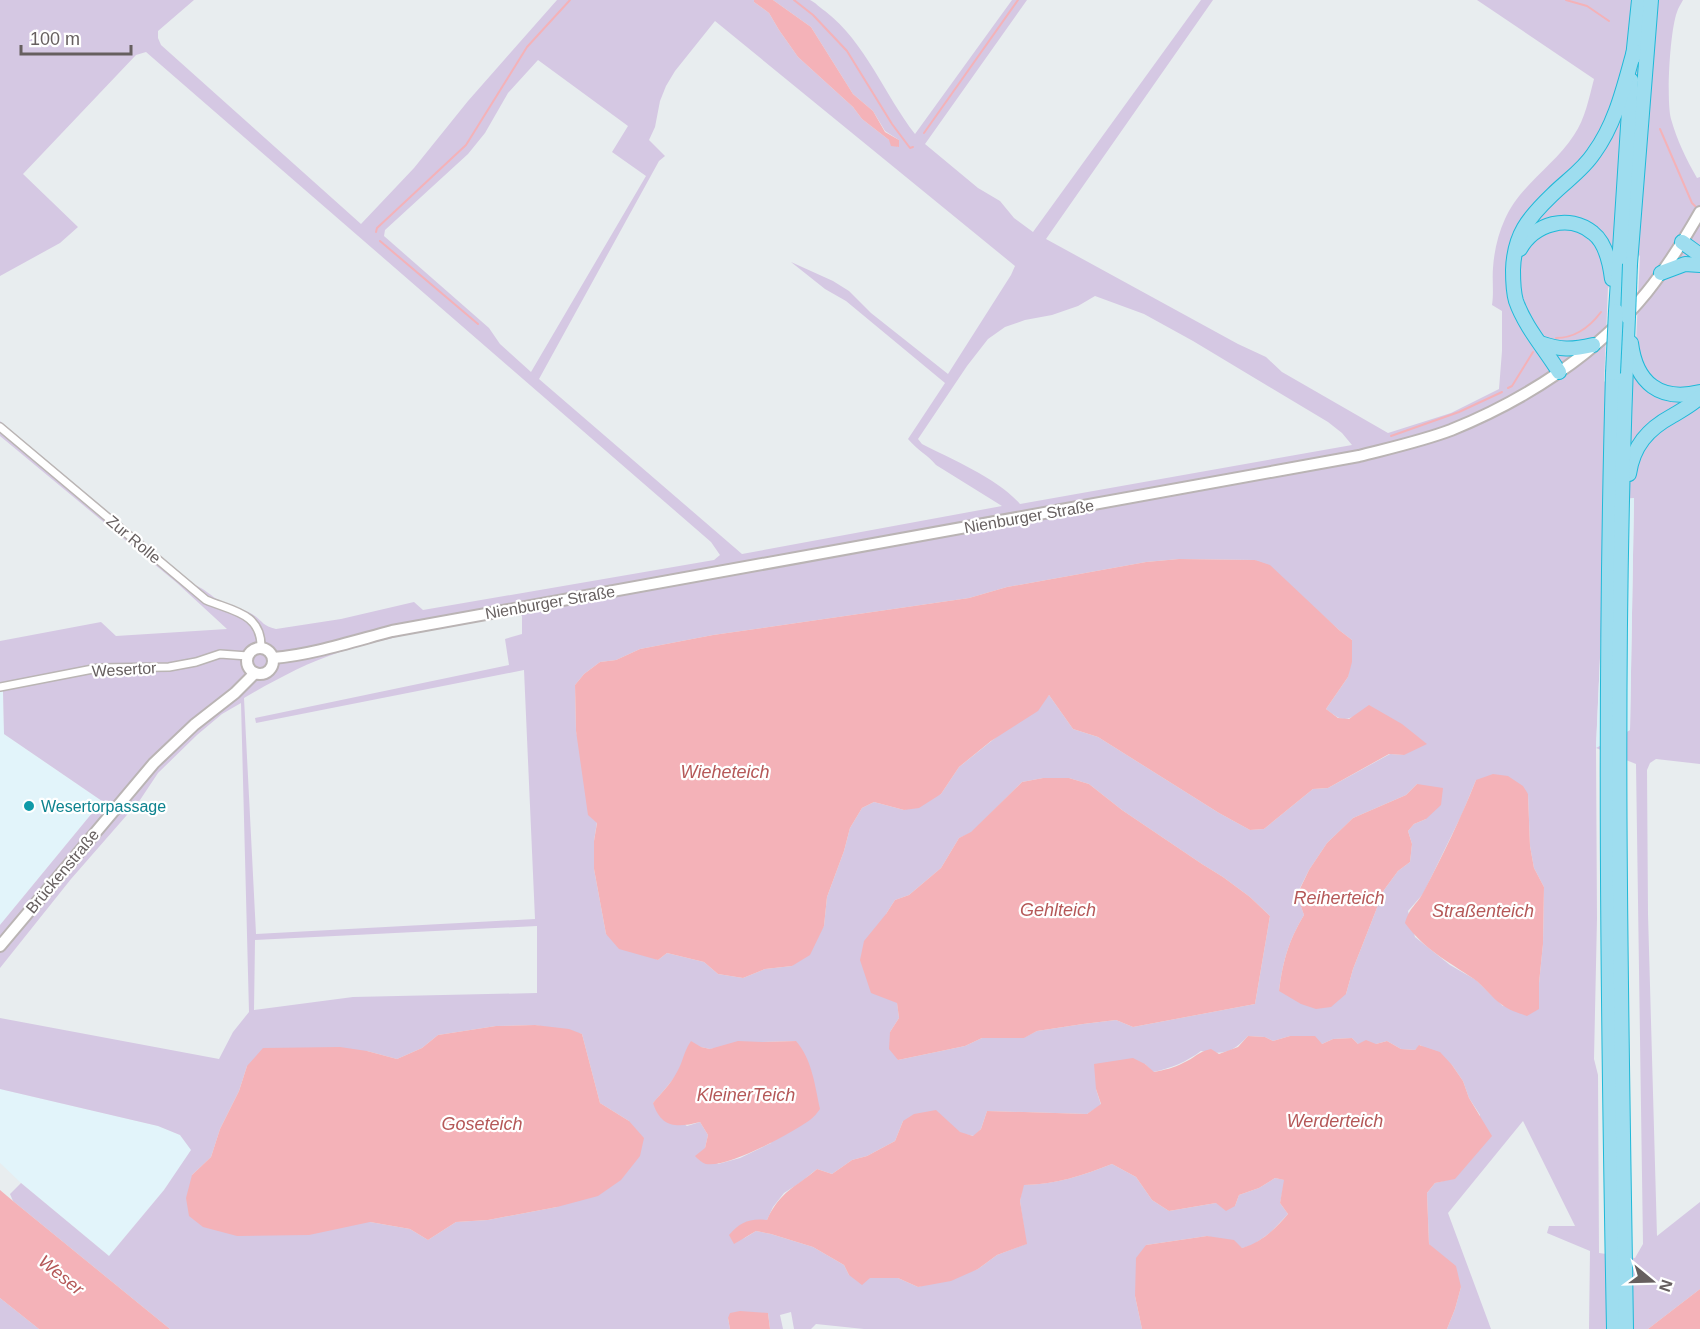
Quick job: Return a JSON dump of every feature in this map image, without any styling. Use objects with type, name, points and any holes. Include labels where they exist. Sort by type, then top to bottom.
[{"type":"highway","points":[[1615,280],[1639,0]]},
{"type":"highway","points":[[1626,1329],[1618,1247],[1607,867],[1614,752],[1622,515],[1613,373],[1630,264],[1651,0]]},
{"type":"highway","points":[[1559,372],[1516,301],[1513,261],[1516,242],[1530,218],[1584,166],[1602,141],[1612,122],[1634,51]]},
{"type":"highway","points":[[1513,261],[1526,239],[1535,231],[1546,225],[1560,222],[1577,225],[1593,233],[1600,242],[1615,280],[1622,314],[1629,356],[1620,489],[1614,752]]},
{"type":"highway","points":[[1682,242],[1700,255]]},
{"type":"highway","points":[[1661,273],[1685,264],[1700,266]]},
{"type":"highway","points":[[1540,343],[1571,350],[1593,345]]},
{"type":"highway","points":[[1629,356],[1647,382],[1656,390],[1680,395],[1700,392]]},
{"type":"highway","points":[[1620,489],[1641,441],[1657,425],[1694,404],[1700,398]]},
{"type":"highway","points":[[1614,1329],[1618,1247]]},
{"type":"street","name":"Nienburger Straße","points":[[273,658],[343,644],[392,631],[1359,456],[1449,430],[1512,401],[1559,372],[1593,345],[1646,293],[1682,242],[1699,213]]},
{"type":"street","name":"Zur Rolle","points":[[0,427],[206,600],[246,615],[252,620],[260,634],[261,648]]},
{"type":"street","points":[[261,648],[269,651],[273,658],[272,666],[267,672],[259,674],[248,664],[248,656],[254,649],[261,648]]},
{"type":"street","name":"Wesertor","points":[[0,687],[98,668],[169,667],[196,662],[220,654],[248,656]]},
{"type":"street","name":"Brückenstraße","points":[[0,946],[154,763],[194,725],[236,693],[255,672]]},
{"type":"shaded area","points":[[0,0],[194,0],[158,31],[161,45],[361,224],[414,168],[468,101],[557,0],[754,0],[769,13],[798,57],[853,107],[862,119],[898,147],[899,140],[885,131],[873,111],[853,94],[811,27],[773,0],[810,0],[839,24],[863,53],[915,134],[1012,0],[1027,0],[925,144],[978,188],[1000,201],[1014,218],[1033,232],[1201,0],[1213,0],[1046,239],[1266,357],[1282,372],[1388,433],[1451,413],[1499,389],[1502,311],[1492,305],[1495,249],[1498,237],[1511,207],[1519,196],[1566,146],[1578,129],[1594,79],[1477,0],[1683,0],[1677,10],[1672,34],[1669,97],[1671,119],[1676,134],[1693,171],[1697,178],[1700,177],[1700,764],[1656,759],[1650,763],[1647,770],[1648,914],[1657,1236],[1700,1202],[1700,1289],[1648,1329],[1589,1329],[1590,1251],[1547,1233],[1549,1226],[1575,1226],[1523,1121],[1448,1213],[1491,1329],[1447,1329],[1461,1287],[1429,1244],[1427,1193],[1435,1183],[1455,1178],[1468,1162],[1480,1115],[1469,1098],[1463,1081],[1452,1065],[1420,1045],[1415,1050],[1401,1049],[1387,1041],[1376,1044],[1358,1044],[1352,1038],[1333,1039],[1322,1044],[1290,1036],[1273,1041],[1265,1037],[1248,1036],[1227,1051],[1216,1053],[1201,1051],[1173,1066],[1153,1072],[1145,1064],[1096,1089],[1101,1105],[1087,1114],[987,1111],[981,1129],[974,1136],[903,1121],[895,1141],[867,1156],[852,1160],[832,1174],[817,1169],[784,1193],[773,1207],[767,1220],[743,1239],[756,1231],[771,1234],[813,1247],[844,1265],[849,1275],[898,1278],[918,1287],[978,1269],[997,1255],[1026,1244],[1020,1201],[1023,1185],[1069,1179],[1112,1164],[1136,1177],[1152,1200],[1169,1211],[1216,1203],[1235,1206],[1239,1195],[1259,1188],[1275,1178],[1285,1180],[1280,1203],[1288,1214],[1271,1232],[1253,1245],[1242,1248],[1207,1236],[1146,1245],[1135,1296],[1142,1329],[864,1329],[816,1324],[811,1329],[794,1329],[791,1312],[780,1315],[783,1329],[770,1329],[768,1313],[728,1318],[730,1329],[170,1329],[13,1201],[10,1194],[21,1183],[109,1256],[164,1190],[191,1150],[180,1135],[158,1126],[0,1089],[0,1018],[219,1059],[233,1032],[249,1012],[241,703],[222,714],[197,735],[158,773],[140,800],[71,879],[0,968],[0,925],[102,801],[4,734],[3,691],[0,684],[0,641],[101,622],[116,636],[227,629],[177,583],[0,436],[0,421],[195,585],[220,601],[248,612],[265,625],[276,629],[341,619],[414,602],[423,610],[714,560],[720,555],[711,542],[146,52],[136,55],[23,174],[78,227],[60,243],[0,276]],"holes":[[[715,21],[1015,266],[948,374],[871,313],[849,291],[791,262],[825,289],[846,301],[945,383],[908,439],[936,465],[1002,506],[742,554],[539,379],[659,161],[665,156],[649,140],[655,127],[660,101],[675,71]],[[538,60],[628,126],[612,152],[646,176],[531,372],[500,344],[489,328],[384,236],[385,230],[468,154],[485,133],[508,93]],[[1640,255],[1636,342],[1604,382],[1608,288]],[[1095,296],[1144,314],[1328,422],[1352,445],[1020,504],[987,478],[922,444],[918,439],[988,339],[1005,327],[1025,320],[1052,315],[1078,306]],[[1634,498],[1630,730],[1596,747],[1607,502]],[[1179,559],[1255,560],[1352,640],[1348,677],[1326,709],[1341,719],[1358,714],[1404,755],[1390,754],[1328,788],[1313,789],[1264,829],[1250,830],[1098,737],[1073,729],[1049,695],[959,767],[941,794],[904,810],[874,802],[862,808],[850,828],[827,897],[824,926],[792,966],[765,969],[743,978],[718,974],[704,962],[667,953],[658,960],[606,934],[594,869],[597,822],[576,731],[575,685],[584,674],[600,662],[616,660],[640,649],[713,635],[969,598],[1007,587],[1146,562]],[[517,613],[522,616],[522,634],[505,639],[509,665],[255,718],[256,723],[524,670],[535,919],[256,934],[244,698],[291,672],[327,656],[384,640]],[[1596,748],[1636,764],[1643,1244],[1635,1258],[1599,1253],[1598,1075],[1594,1059],[1597,918]],[[1043,778],[1069,778],[1089,784],[1122,810],[1223,877],[1250,897],[1270,916],[1255,1004],[1133,1027],[1116,1020],[1037,1031],[1023,1038],[982,1038],[965,1046],[898,1060],[890,1032],[899,1018],[886,914],[895,900],[909,895],[941,868],[959,838],[971,833],[1022,782]],[[1476,780],[1528,794],[1530,846],[1534,868],[1544,887],[1543,944],[1538,1009],[1503,1006],[1476,980],[1450,965],[1415,937],[1408,911],[1423,894]],[[1417,784],[1426,819],[1414,824],[1408,831],[1412,844],[1410,862],[1398,871],[1384,890],[1353,969],[1346,994],[1279,991],[1287,952],[1304,915],[1297,894],[1309,870],[1327,843],[1353,818],[1406,795]],[[537,926],[537,993],[353,997],[254,1010],[255,940]],[[535,1025],[582,1034],[600,1103],[629,1121],[557,1207],[488,1220],[456,1222],[428,1240],[410,1229],[370,1222],[192,1175],[211,1157],[220,1129],[239,1091],[247,1066],[367,1051],[397,1059],[422,1048],[438,1035],[496,1026]],[[796,1041],[771,1143],[740,1158],[718,1164],[705,1148],[708,1135],[700,1122],[687,1126],[653,1103],[701,1047],[710,1049],[762,1042]]]},
{"type":"shaded area","points":[[0,684],[3,691],[4,734],[102,801],[0,925]]},
{"type":"shaded area","points":[[0,1089],[158,1126],[180,1135],[192,1150],[164,1190],[109,1256],[0,1163]]},
{"type":"shaded area","points":[[0,1298],[39,1329],[0,1329]]},
{"type":"sand","points":[[1634,498],[1630,730],[1596,748],[1607,501]]},
{"type":"water","points":[[754,0],[773,0],[811,27],[853,94],[873,111],[885,132],[899,140],[899,147],[891,146],[889,140],[862,119],[853,107],[798,57],[769,13]]},
{"type":"water","name":"Wieheteich","points":[[1179,559],[1255,560],[1270,565],[1352,640],[1352,662],[1348,677],[1326,709],[1338,718],[1349,719],[1369,705],[1402,724],[1427,744],[1404,755],[1389,754],[1328,788],[1313,789],[1264,829],[1250,830],[1098,737],[1073,729],[1049,695],[1038,711],[991,741],[959,767],[941,794],[919,808],[904,810],[874,802],[862,808],[850,828],[827,897],[824,926],[810,955],[792,966],[765,969],[743,978],[718,974],[704,962],[667,953],[658,960],[619,949],[606,934],[594,869],[594,841],[597,823],[588,815],[576,731],[575,685],[584,674],[600,662],[616,660],[640,649],[713,635],[969,598],[1007,587],[1146,562]]},
{"type":"water","name":"Straßenteich","points":[[1493,774],[1508,776],[1523,786],[1528,794],[1530,846],[1534,868],[1544,887],[1539,1009],[1527,1016],[1501,1004],[1478,982],[1428,947],[1405,923],[1438,864],[1476,780]]},
{"type":"water","name":"Gehlteich","points":[[1043,778],[1069,778],[1089,784],[1122,810],[1223,877],[1250,897],[1270,916],[1255,1004],[1133,1027],[1116,1020],[1037,1031],[1024,1038],[982,1038],[965,1046],[898,1060],[889,1049],[890,1032],[899,1018],[897,1003],[871,993],[860,960],[864,941],[895,900],[909,895],[941,868],[959,838],[971,832],[1022,782]]},
{"type":"water","name":"Reiherteich","points":[[1417,784],[1443,788],[1441,805],[1408,831],[1412,844],[1410,862],[1398,871],[1384,890],[1353,969],[1346,994],[1331,1007],[1316,1009],[1301,1004],[1279,991],[1287,952],[1304,915],[1297,895],[1309,870],[1327,843],[1353,818],[1406,795]]},
{"type":"water","name":"Goseteich","points":[[535,1025],[569,1029],[582,1034],[600,1103],[629,1121],[644,1138],[640,1156],[621,1180],[598,1196],[557,1207],[488,1220],[456,1222],[428,1240],[410,1229],[370,1222],[309,1235],[237,1236],[203,1227],[189,1216],[186,1198],[192,1175],[211,1157],[220,1129],[239,1091],[247,1066],[263,1048],[340,1047],[397,1059],[422,1048],[438,1035],[496,1026]]},
{"type":"water","name":"Werderteich","points":[[1248,1036],[1265,1037],[1273,1041],[1290,1036],[1315,1036],[1322,1044],[1333,1039],[1352,1038],[1358,1044],[1366,1040],[1376,1044],[1387,1041],[1401,1049],[1415,1050],[1419,1045],[1440,1052],[1463,1081],[1469,1098],[1492,1136],[1455,1179],[1435,1183],[1427,1193],[1429,1244],[1456,1266],[1461,1287],[1447,1329],[1142,1329],[1135,1296],[1136,1258],[1146,1245],[1207,1236],[1234,1240],[1242,1248],[1262,1239],[1288,1214],[1280,1203],[1284,1180],[1275,1178],[1259,1188],[1239,1195],[1235,1206],[1226,1211],[1216,1203],[1169,1211],[1152,1200],[1136,1177],[1112,1164],[1069,1179],[1024,1185],[1020,1201],[1027,1244],[997,1255],[978,1269],[951,1281],[918,1287],[898,1278],[870,1278],[862,1285],[849,1275],[844,1265],[813,1247],[756,1231],[734,1244],[729,1235],[746,1222],[767,1220],[777,1202],[817,1169],[832,1174],[852,1160],[867,1156],[895,1141],[903,1121],[914,1114],[936,1110],[960,1132],[973,1136],[981,1129],[987,1111],[1087,1114],[1101,1104],[1096,1089],[1094,1064],[1133,1058],[1154,1072],[1165,1070],[1206,1050],[1211,1049],[1219,1054],[1238,1047]]},
{"type":"water","name":"KleinerTeich","points":[[691,1041],[710,1049],[738,1041],[796,1041],[809,1064],[820,1109],[801,1126],[760,1148],[729,1161],[716,1164],[703,1163],[695,1156],[705,1148],[708,1135],[700,1122],[677,1125],[665,1122],[653,1103],[675,1076]]},
{"type":"water","name":"Weser","points":[[0,1190],[170,1329],[39,1329],[0,1298]]},
{"type":"water","points":[[1700,1289],[1700,1329],[1648,1329]]},
{"type":"water","points":[[740,1311],[768,1313],[770,1329],[730,1329],[728,1318],[730,1313]]},
{"type":"waterway","points":[[376,232],[377,228],[466,145],[527,47],[570,0]]},
{"type":"waterway","points":[[794,0],[813,15],[847,51],[892,124],[910,148],[913,147]]},
{"type":"waterway","points":[[924,133],[1018,0]]},
{"type":"waterway","points":[[1566,0],[1587,6],[1609,21]]},
{"type":"waterway","points":[[1660,129],[1692,203],[1699,210]]},
{"type":"waterway","points":[[380,241],[478,324]]},
{"type":"waterway","points":[[1556,338],[1563,338],[1581,331],[1601,312]]},
{"type":"waterway","points":[[1508,388],[1512,386],[1533,352]]},
{"type":"waterway","points":[[1391,436],[1459,412],[1502,392]]},
{"type":"place","name":"Wesertorpassage","points":[[29,806]]}]
